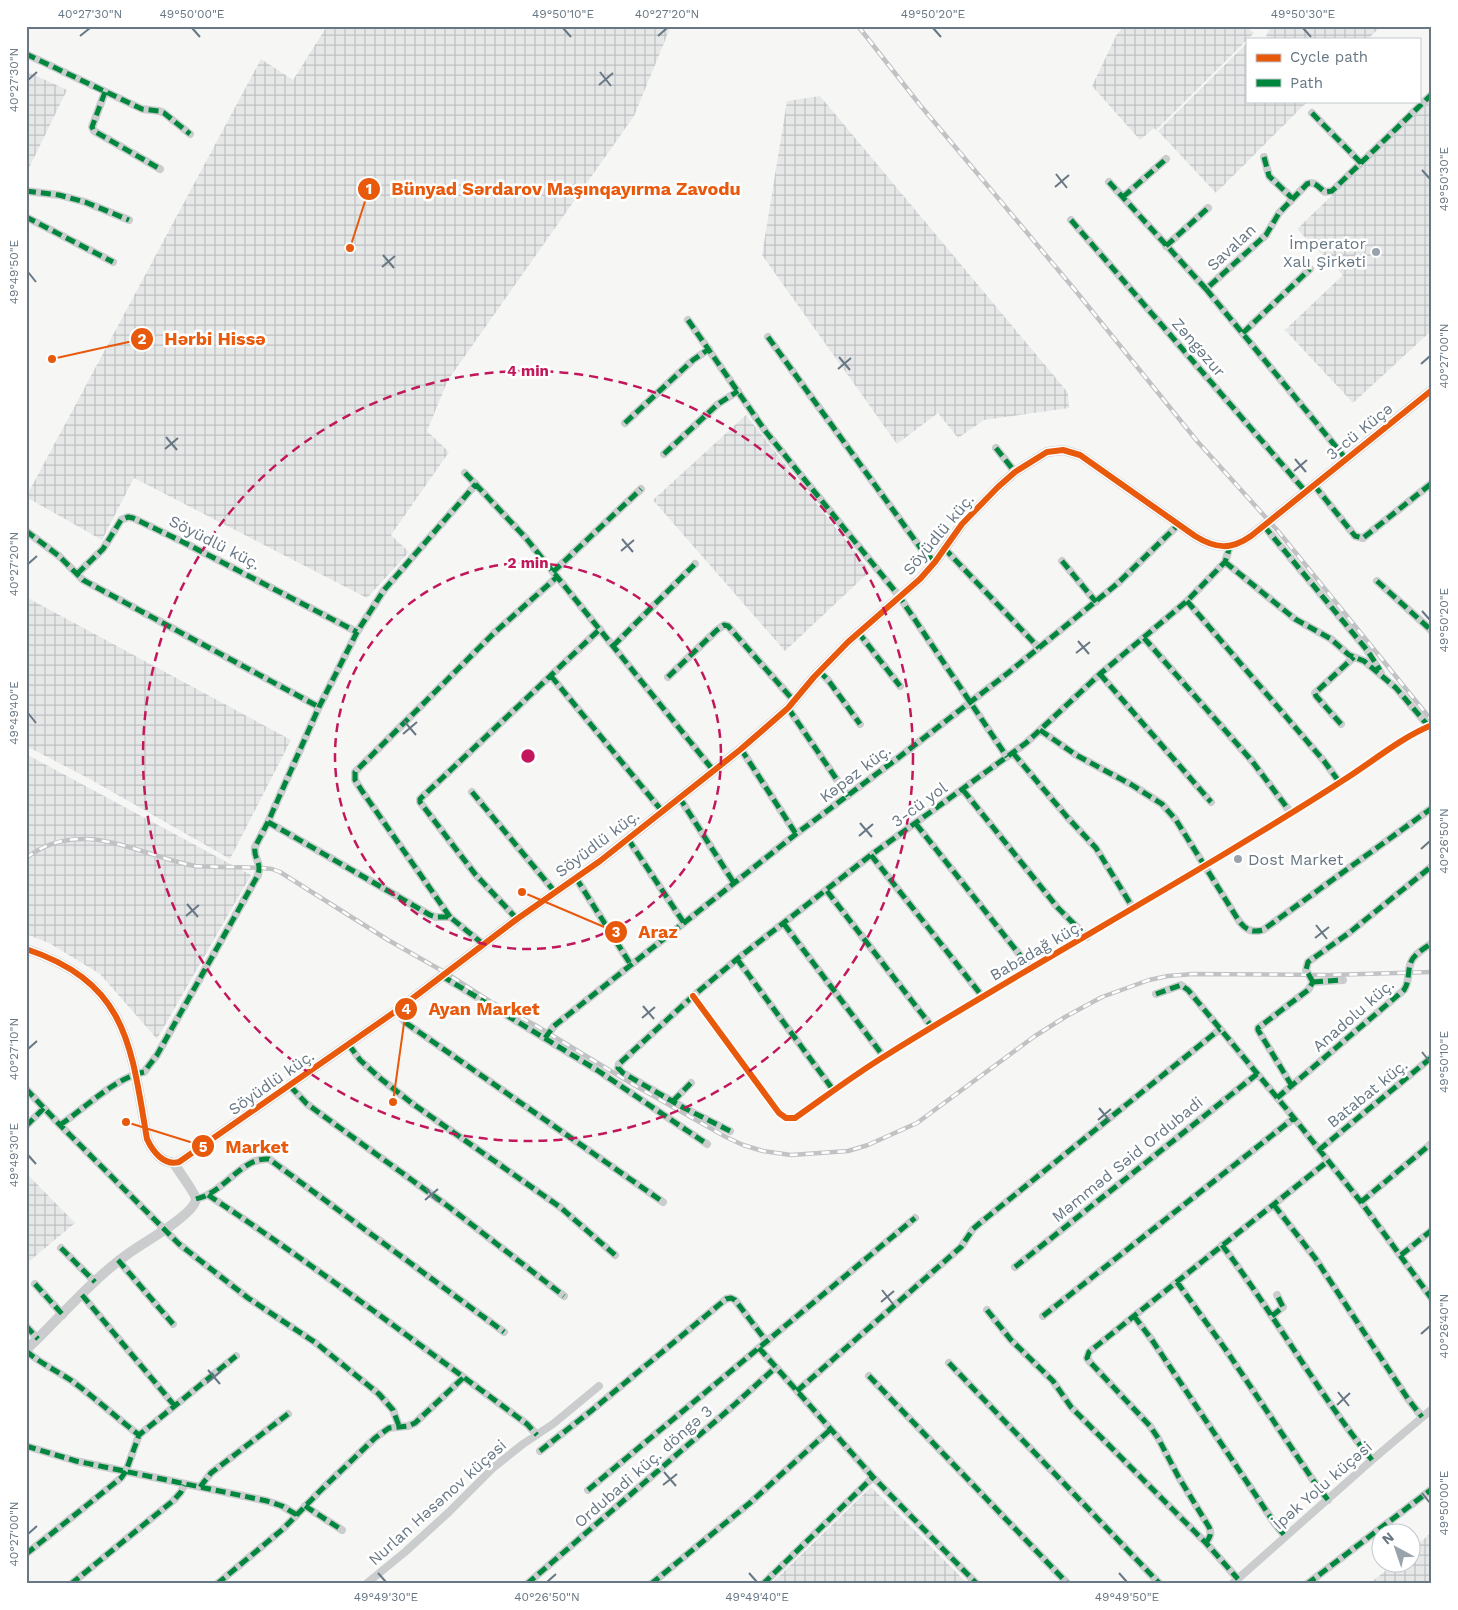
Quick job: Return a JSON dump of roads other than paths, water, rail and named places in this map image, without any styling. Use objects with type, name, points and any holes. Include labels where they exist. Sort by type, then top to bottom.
[{"type":"street","points":[[26,54],[142,110],[164,113],[190,134]]},
{"type":"street","points":[[105,92],[92,127],[94,131],[160,169]]},
{"type":"street","name":"Savalan","points":[[1346,459],[1206,289],[1266,235],[1279,213],[1310,182],[1325,192],[1332,191],[1432,94]]},
{"type":"street","points":[[1312,113],[1361,163]]},
{"type":"street","points":[[1264,157],[1269,176],[1292,198]]},
{"type":"street","points":[[1123,197],[1166,159]]},
{"type":"street","points":[[1109,182],[1206,289]]},
{"type":"street","points":[[26,191],[59,195],[86,202],[129,220]]},
{"type":"street","points":[[1166,246],[1208,208]]},
{"type":"street","points":[[26,217],[113,262]]},
{"type":"street","name":"Zəngəzur","points":[[1071,220],[1306,492]]},
{"type":"street","points":[[1243,333],[1310,269]]},
{"type":"street","points":[[688,320],[766,432],[899,596],[969,703],[1010,755],[1096,848],[1133,908]]},
{"type":"street","points":[[768,337],[922,550],[935,562]]},
{"type":"street","points":[[625,423],[693,360],[709,349]]},
{"type":"street","name":"3-cü Küçə","points":[[1230,546],[1244,541],[1264,526],[1432,390]]},
{"type":"street","points":[[664,454],[718,404],[738,391]]},
{"type":"street","points":[[996,448],[1015,472]]},
{"type":"street","name":"Söyüdlü küç.","points":[[174,1163],[187,1158],[396,1012],[483,944],[628,839],[741,748],[791,704],[819,670],[858,632],[920,579],[980,504],[1015,472],[1047,452],[1062,450],[1072,452],[1091,461],[1130,491],[1204,542],[1219,546],[1230,546]]},
{"type":"street","points":[[465,473],[525,537],[713,770]]},
{"type":"street","points":[[1314,485],[1355,536],[1363,538],[1432,483]]},
{"type":"street","points":[[60,1125],[118,1083],[144,1072],[157,1055],[258,875],[260,867],[254,852],[320,707],[357,632],[384,590],[476,484]]},
{"type":"street","points":[[483,944],[450,917],[362,791],[355,780],[355,772],[494,632],[641,489]]},
{"type":"street","name":"Söyüdlü küç.","points":[[77,574],[103,549],[121,520],[128,517],[133,518],[357,632]]},
{"type":"street","name":"Kəpəz küç.","points":[[545,1038],[554,1026],[684,922],[796,834],[969,703],[1096,602],[1118,584],[1178,525]]},
{"type":"street","points":[[1264,526],[1367,650],[1385,679]]},
{"type":"street","points":[[26,531],[59,556],[82,580],[320,707]]},
{"type":"street","name":"3-cü yol","points":[[730,1131],[672,1101],[624,1073],[618,1066],[621,1061],[737,959],[871,855],[963,790],[1040,730],[1100,674],[1187,601],[1225,562],[1230,546]]},
{"type":"street","points":[[944,548],[1039,648]]},
{"type":"street","points":[[1062,561],[1096,602]]},
{"type":"street","points":[[1225,562],[1295,619],[1331,639],[1349,655],[1364,661],[1409,702],[1431,727]]},
{"type":"street","points":[[613,646],[695,564]]},
{"type":"street","points":[[1377,581],[1432,631]]},
{"type":"street","points":[[1187,601],[1324,760],[1340,783]]},
{"type":"street","points":[[668,677],[717,630],[724,625],[728,626],[791,704],[848,796]]},
{"type":"street","points":[[517,919],[474,874],[420,802],[420,799],[600,629]]},
{"type":"street","points":[[858,632],[900,686]]},
{"type":"street","points":[[1144,638],[1233,738],[1291,813]]},
{"type":"street","points":[[1342,724],[1315,693],[1354,657]]},
{"type":"street","points":[[819,670],[860,724]]},
{"type":"street","points":[[1100,674],[1210,802]]},
{"type":"street","points":[[551,676],[662,811]]},
{"type":"street","name":"Babadağ küç.","points":[[693,996],[779,1113],[786,1118],[795,1118],[884,1057],[982,996],[1087,937],[1340,783],[1411,736],[1431,727]]},
{"type":"street","points":[[1040,730],[1076,755],[1132,785],[1162,804],[1176,820],[1239,921],[1248,931],[1263,930],[1432,808]]},
{"type":"street","points":[[741,748],[796,834]]},
{"type":"street","points":[[963,790],[1058,908],[1087,937]]},
{"type":"street","points":[[472,792],[555,892]]},
{"type":"street","points":[[678,798],[734,883]]},
{"type":"street","points":[[268,822],[430,915],[450,917]]},
{"type":"street","points":[[916,824],[1031,969]]},
{"type":"street","points":[[628,839],[684,922]]},
{"type":"street","points":[[871,855],[982,996]]},
{"type":"street","points":[[1313,982],[1306,970],[1308,962],[1349,933],[1432,866]]},
{"type":"street","points":[[576,878],[631,965]]},
{"type":"street","points":[[827,891],[932,1027]]},
{"type":"street","points":[[784,924],[884,1057]]},
{"type":"street","name":"Anadolu küç.","points":[[1277,1098],[1404,990],[1409,980],[1411,962],[1432,943]]},
{"type":"street","points":[[26,949],[64,964],[80,975],[95,988],[119,1020],[136,1074],[150,1146],[160,1158],[174,1163],[182,1178],[195,1194],[196,1199],[187,1212],[118,1260],[26,1350],[41,1363],[84,1390],[139,1434]]},
{"type":"street","points":[[737,959],[834,1091]]},
{"type":"street","points":[[442,976],[462,990],[545,1038],[708,1144]]},
{"type":"street","points":[[1313,982],[1343,980]]},
{"type":"street","points":[[1292,1086],[1258,1028],[1308,990],[1313,982]]},
{"type":"street","points":[[1156,994],[1181,985],[1185,986],[1361,1202],[1432,1299]]},
{"type":"street","points":[[396,1012],[406,1023],[663,1202]]},
{"type":"street","points":[[797,1391],[961,1246],[973,1229],[980,1223],[1220,1029]]},
{"type":"street","points":[[348,1045],[360,1060],[381,1079],[413,1104],[560,1207],[615,1255]]},
{"type":"street","name":"Batabat küç.","points":[[1319,1150],[1432,1057]]},
{"type":"street","name":"Məmməd Səid Ordubadi","points":[[1015,1267],[1257,1074]]},
{"type":"street","points":[[672,1101],[691,1083]]},
{"type":"street","points":[[290,1086],[307,1104],[449,1207],[564,1296]]},
{"type":"street","points":[[26,1089],[60,1125],[194,1256],[248,1298],[316,1343],[379,1394],[393,1410],[399,1426]]},
{"type":"street","points":[[26,1126],[44,1108]]},
{"type":"street","points":[[1043,1316],[1294,1118]]},
{"type":"street","points":[[1361,1202],[1432,1143]]},
{"type":"street","points":[[196,1199],[208,1195],[250,1164],[262,1158],[270,1159],[504,1332]]},
{"type":"street","points":[[1206,1543],[1210,1538],[1211,1532],[1209,1527],[1178,1476],[1158,1438],[1140,1414],[1087,1358],[1089,1352],[1328,1161]]},
{"type":"street","points":[[208,1195],[297,1256],[527,1424],[537,1435]]},
{"type":"street","points":[[1274,1204],[1315,1258],[1422,1417]]},
{"type":"street","points":[[588,1490],[916,1218]]},
{"type":"street","points":[[1401,1255],[1432,1230]]},
{"type":"street","points":[[1222,1245],[1315,1382],[1372,1460]]},
{"type":"street","points":[[61,1248],[95,1282]]},
{"type":"street","points":[[118,1260],[173,1324]]},
{"type":"street","points":[[1177,1282],[1226,1350],[1328,1500]]},
{"type":"street","points":[[35,1284],[63,1315]]},
{"type":"street","points":[[82,1295],[174,1405]]},
{"type":"street","points":[[1272,1316],[1283,1307],[1277,1295]]},
{"type":"street","points":[[540,1451],[726,1299],[731,1298],[735,1300],[767,1342]]},
{"type":"street","points":[[987,1310],[1016,1344],[1053,1381],[1071,1407],[1206,1543],[1235,1581]]},
{"type":"street","points":[[1134,1316],[1152,1340],[1274,1524],[1285,1536]]},
{"type":"street","points":[[26,1326],[38,1339]]},
{"type":"street","points":[[759,1348],[873,1477],[977,1584]]},
{"type":"street","points":[[26,1554],[113,1485],[126,1471],[139,1434],[236,1356]]},
{"type":"street","points":[[949,1363],[1160,1584]]},
{"type":"street","name":"Ordubadi küç. döngə 3","points":[[527,1584],[776,1367]]},
{"type":"street","points":[[869,1376],[1068,1584]]},
{"type":"street","points":[[217,1584],[283,1529],[375,1438],[389,1428],[408,1426],[415,1423],[464,1378]]},
{"type":"street","name":"Nurlan Həsənov küçəsi","points":[[366,1584],[449,1512],[494,1467],[553,1424],[599,1386]]},
{"type":"street","name":"İpək Yolu küçəsi","points":[[1235,1581],[1432,1409]]},
{"type":"street","points":[[200,1487],[211,1473],[288,1414]]},
{"type":"street","points":[[651,1584],[751,1502],[831,1429]]},
{"type":"street","points":[[26,1446],[76,1461],[267,1501],[282,1506],[297,1515]]},
{"type":"street","points":[[764,1584],[873,1477]]},
{"type":"street","points":[[71,1584],[174,1500],[184,1485]]},
{"type":"street","points":[[1307,1584],[1432,1489]]},
{"type":"street","points":[[305,1506],[342,1530]]},
{"type":"railway","points":[[858,26],[920,105],[1075,290],[1197,441],[1278,531],[1432,721]]},
{"type":"railway","points":[[26,858],[47,846],[68,840],[89,839],[110,842],[195,866],[258,868],[272,869],[280,872],[491,1002],[535,1025],[634,1085],[726,1137],[763,1151],[791,1155],[848,1151],[868,1145],[917,1123],[1035,1036],[1065,1017],[1102,997],[1149,980],[1193,974],[1328,975],[1432,972]]},
{"type":"place","name":"Bünyad Sərdarov Maşınqayırma Zavodu","points":[[350,248]]},
{"type":"place","name":"İmperator Xalı Şirkəti","points":[[1376,252]]},
{"type":"place","name":"Hərbi Hissə","points":[[52,359]]},
{"type":"place","name":"Dost Market","points":[[1238,859]]},
{"type":"place","name":"Araz","points":[[522,892]]},
{"type":"place","name":"Ayan Market","points":[[393,1102]]},
{"type":"place","name":"Market","points":[[126,1122]]}]
